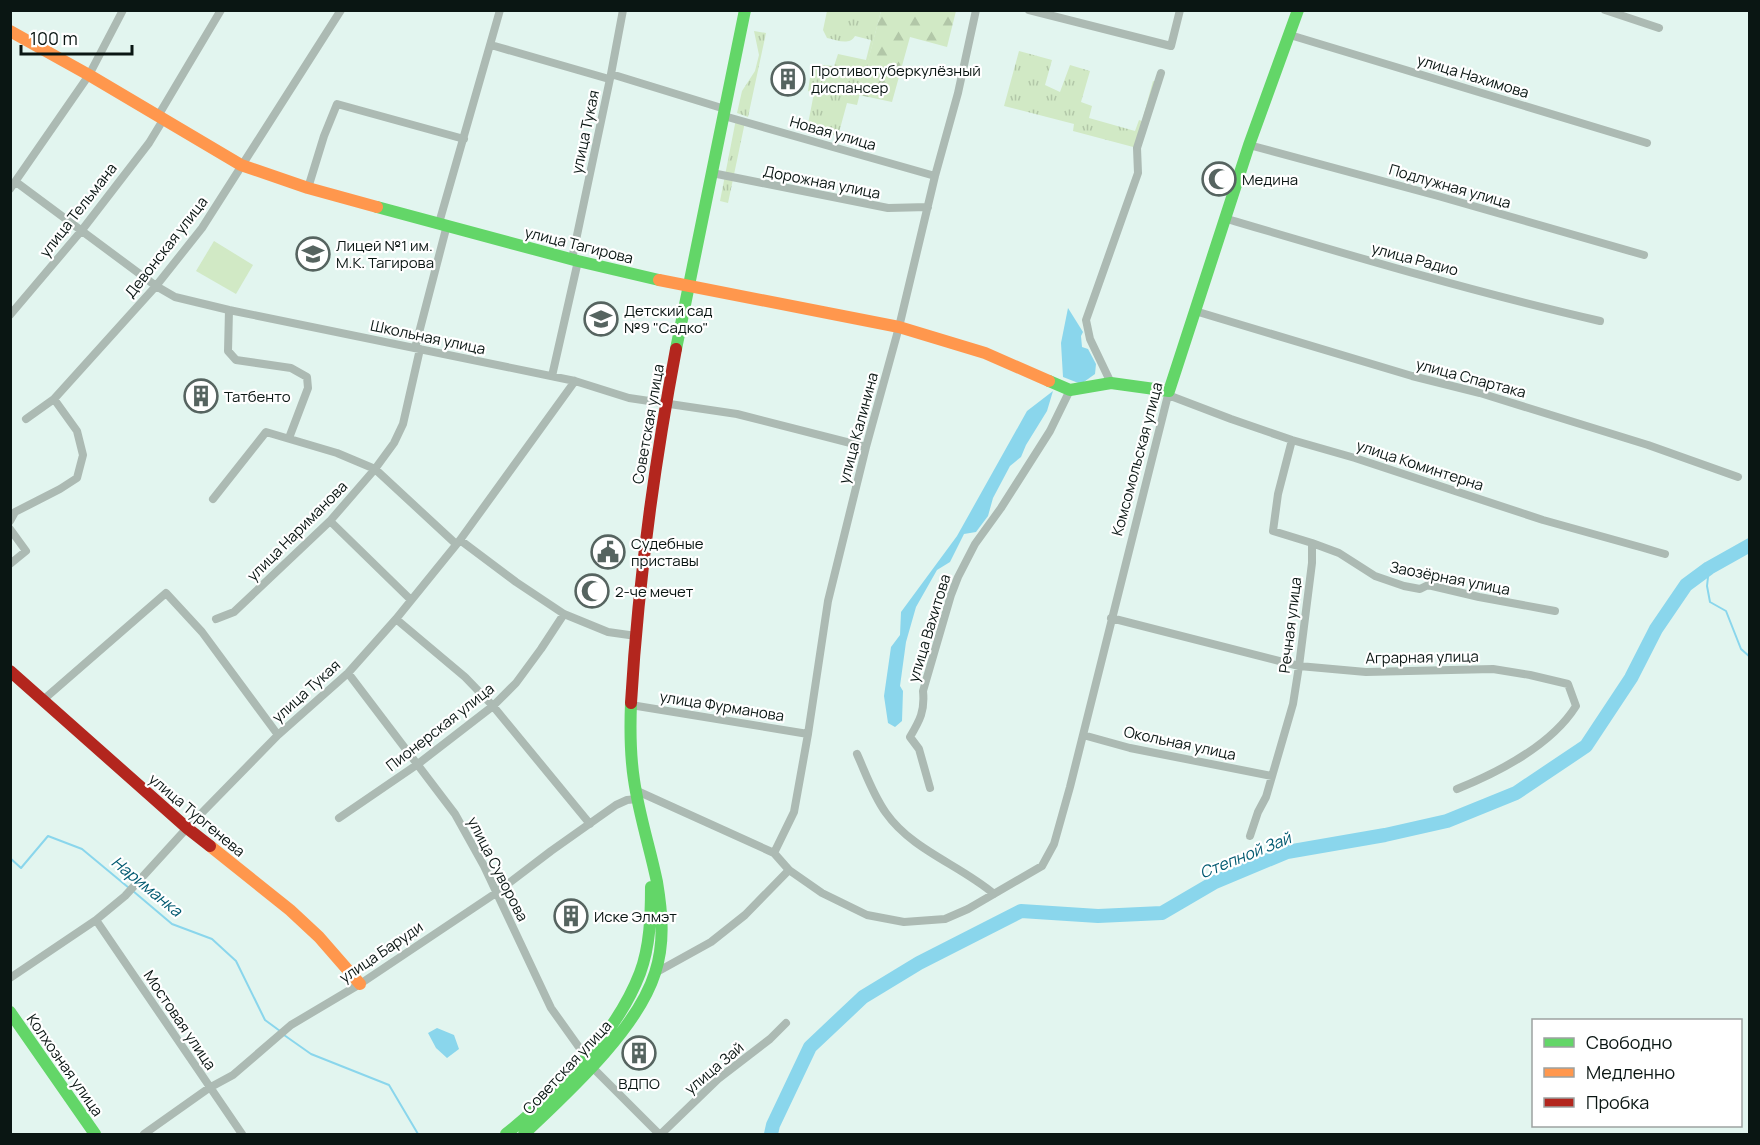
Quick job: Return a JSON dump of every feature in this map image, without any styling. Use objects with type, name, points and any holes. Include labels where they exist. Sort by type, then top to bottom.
[{"type":"street","points":[[14,185],[89,75],[123,10]]},
{"type":"street","name":"улица Тельмана","points":[[10,315],[82,230],[149,143],[160,118],[221,10]]},
{"type":"street","name":"Девонская улица","points":[[27,419],[54,399],[156,286],[202,228],[342,10]]},
{"type":"street","name":"улица Нариманова","points":[[216,619],[234,612],[330,521],[375,470],[394,443],[403,424],[443,224],[464,139],[501,10]]},
{"type":"street","name":"улица Тукая","points":[[552,376],[622,10]]},
{"type":"street","name":"Советская улица","points":[[506,1134],[524,1130],[568,1077],[617,1037],[640,1006],[655,973],[661,947],[663,922],[636,795],[631,753],[631,705],[636,636],[654,475],[666,403],[745,10]]},
{"type":"street","name":"улица Калинина","points":[[774,853],[794,812],[828,601],[958,93],[976,10]]},
{"type":"street","points":[[1029,10],[1171,46],[1180,10]]},
{"type":"street","name":"Комсомольская улица","points":[[774,853],[789,870],[822,893],[867,915],[904,921],[945,919],[968,909],[1042,866],[1054,844],[1168,393],[1224,218],[1298,10]]},
{"type":"street","points":[[1605,10],[1659,28]]},
{"type":"street","name":"улица Тагирова","points":[[10,31],[241,165],[308,188],[575,260],[689,287],[899,327],[985,353],[1070,390]]},
{"type":"street","name":"улица Нахимова","points":[[1290,35],[1647,143]]},
{"type":"street","name":"Новая улица","points":[[491,45],[610,76],[935,177]]},
{"type":"street","points":[[1111,383],[1090,339],[1086,321],[1137,173],[1137,148],[1161,74]]},
{"type":"street","points":[[308,188],[324,136],[337,104],[464,139]]},
{"type":"street","name":"Подлужная улица","points":[[1249,145],[1644,255]]},
{"type":"street","name":"Дорожная улица","points":[[712,173],[888,208],[928,207]]},
{"type":"street","name":"Школьная улица","points":[[14,185],[82,230],[156,286],[175,297],[575,381],[629,398],[737,414],[866,447]]},
{"type":"street","name":"улица Радио","points":[[1224,218],[1512,301],[1600,321]]},
{"type":"street","points":[[229,310],[228,351],[236,360],[291,368],[307,376],[308,388],[289,438]]},
{"type":"street","name":"улица Спартака","points":[[1195,311],[1412,376],[1480,393],[1648,445],[1738,477]]},
{"type":"street","name":"улица Тукая","points":[[10,978],[96,920],[125,896],[187,828],[278,735],[348,673],[396,619],[458,542],[575,381]]},
{"type":"street","points":[[1070,390],[1111,383],[1168,393]]},
{"type":"street","name":"улица Вахитова","points":[[930,788],[919,749],[910,737],[921,717],[924,702],[923,691],[951,595],[975,544],[1050,431],[1070,390]]},
{"type":"street","name":"улица Коминтерна","points":[[1168,393],[1231,419],[1292,440],[1355,458],[1543,520],[1665,554]]},
{"type":"street","points":[[10,521],[15,512],[77,478],[83,455],[77,430],[54,399]]},
{"type":"street","points":[[213,499],[266,432],[337,453],[375,470],[458,542],[564,614],[608,632],[636,636]]},
{"type":"street","points":[[1292,440],[1278,494],[1274,531],[1312,543]]},
{"type":"street","points":[[330,521],[411,600]]},
{"type":"street","points":[[10,529],[26,551],[10,564]]},
{"type":"street","name":"Заозёрная улица","points":[[1312,543],[1339,553],[1375,576],[1404,586],[1420,589],[1428,585],[1555,611]]},
{"type":"street","name":"Речная улица","points":[[1250,836],[1266,797],[1293,704],[1312,563],[1312,543]]},
{"type":"street","points":[[42,700],[166,593],[202,632],[278,735]]},
{"type":"street","name":"Пионерская улица","points":[[339,818],[418,764],[494,706],[516,683],[564,614]]},
{"type":"street","name":"Аграрная улица","points":[[1111,618],[1299,666],[1366,672],[1493,669],[1568,684],[1576,706],[1569,718],[1543,741],[1512,763],[1485,778],[1457,789]]},
{"type":"street","points":[[396,619],[465,677],[494,706],[590,824]]},
{"type":"street","name":"улица Тургенева","points":[[10,671],[187,828],[290,910],[319,937],[360,984]]},
{"type":"street","name":"улица Суворова","points":[[348,673],[455,814],[484,866],[550,1008],[589,1062],[660,1134]]},
{"type":"street","name":"улица Фурманова","points":[[631,705],[808,734]]},
{"type":"street","name":"Окольная улица","points":[[1083,735],[1130,748],[1272,776]]},
{"type":"street","points":[[857,754],[875,795],[887,815],[907,835],[994,894]]},
{"type":"street","points":[[636,795],[774,853]]},
{"type":"street","name":"улица Баруди","points":[[144,1134],[209,1088],[233,1075],[291,1025],[360,984],[496,893],[621,802],[636,795]]},
{"type":"street","name":"Советская улица","points":[[589,1062],[627,1000],[640,972],[649,937],[651,914],[647,846]]},
{"type":"street","points":[[655,973],[711,942],[745,915],[789,870]]},
{"type":"street","name":"Мостовая улица","points":[[96,920],[242,1134]]},
{"type":"street","name":"Колхозная улица","points":[[10,1012],[95,1134]]},
{"type":"street","name":"улица Зай","points":[[660,1134],[718,1079],[770,1039],[786,1023]]},
{"type":"green space","points":[[827,11],[881,11],[857,105],[847,103],[838,136],[807,129],[814,93],[808,91],[812,64],[834,66],[838,54],[866,60],[871,40],[855,36],[846,42],[827,38],[823,30]]},
{"type":"green space","points":[[881,11],[956,11],[947,47],[910,37],[892,102],[859,95]]},
{"type":"green space","points":[[754,31],[766,33],[748,117],[737,113],[742,91],[755,71],[759,55]]},
{"type":"green space","points":[[1019,51],[1052,60],[1045,85],[1060,92],[1070,65],[1090,71],[1081,102],[1092,106],[1089,118],[1135,131],[1139,120],[1142,121],[1153,81],[1158,82],[1137,148],[1073,131],[1074,124],[1004,106]]},
{"type":"green space","points":[[736,119],[745,122],[728,203],[720,201]]},
{"type":"green space","points":[[214,241],[253,265],[236,294],[196,271]]},
{"type":"water","points":[[1068,308],[1083,332],[1082,347],[1088,349],[1096,364],[1095,374],[1081,384],[1063,377],[1061,343]]},
{"type":"water","points":[[1053,391],[1047,411],[1021,457],[1010,466],[993,498],[988,516],[976,532],[964,534],[950,562],[937,570],[916,607],[906,642],[900,686],[903,691],[902,721],[895,727],[888,723],[884,696],[891,647],[900,635],[901,612],[957,536],[1027,411]]},
{"type":"water","points":[[437,1028],[454,1035],[459,1049],[447,1058],[436,1048],[428,1033]]},
{"type":"waterway","name":"Степной Зай","points":[[771,1134],[773,1125],[810,1047],[863,997],[919,963],[1021,911],[1098,916],[1162,913],[1215,882],[1287,852],[1385,835],[1447,821],[1516,793],[1586,746],[1631,678],[1656,629],[1686,585],[1709,568],[1750,545]]},
{"type":"waterway","points":[[1709,568],[1707,586],[1710,602],[1726,611],[1741,649],[1750,657]]},
{"type":"waterway","name":"Нариманка","points":[[10,858],[21,868],[48,836],[82,849],[129,888]]},
{"type":"waterway","name":"Нариманка","points":[[133,891],[172,924],[212,939],[236,961],[265,1020],[280,1031]]},
{"type":"waterway","name":"Нариманка","points":[[284,1035],[311,1054],[389,1085],[418,1134]]},
{"type":"traffic: fast","points":[[676,349],[745,10]]},
{"type":"traffic: fast","points":[[1049,381],[1070,390],[1111,383],[1169,391],[1249,145],[1298,10]]},
{"type":"traffic: fast","points":[[377,207],[578,261],[659,280]]},
{"type":"traffic: fast","points":[[524,1134],[580,1080],[617,1038],[646,995],[658,962],[662,927],[660,905],[634,780],[631,703]]},
{"type":"traffic: fast","points":[[506,1134],[565,1081],[601,1041],[616,1019],[640,973],[646,952],[651,887]]},
{"type":"traffic: fast","points":[[10,1012],[95,1134]]},
{"type":"traffic: slow","points":[[10,31],[241,165],[308,188],[377,207]]},
{"type":"traffic: slow","points":[[659,280],[899,327],[985,353],[1049,381]]},
{"type":"traffic: slow","points":[[210,846],[290,910],[319,937],[360,984]]},
{"type":"traffic: jam","points":[[631,703],[648,525],[676,349]]},
{"type":"traffic: jam","points":[[10,671],[210,846]]},
{"type":"place","name":"Противотуберкулёзный диспансер","points":[[788,79]]},
{"type":"place","name":"Медина","points":[[1219,179]]},
{"type":"place","name":"Лицей №1 им. М.К. Тагирова","points":[[313,254]]},
{"type":"place","name":"Детский сад №9 \"Садко\"","points":[[601,319]]},
{"type":"place","name":"Татбенто","points":[[201,396]]},
{"type":"place","name":"Судебные приставы","points":[[608,552]]},
{"type":"place","name":"2-че мечет","points":[[592,591]]},
{"type":"place","name":"Иске Элмэт","points":[[571,916]]},
{"type":"place","name":"ВДПО","points":[[639,1053]]}]
